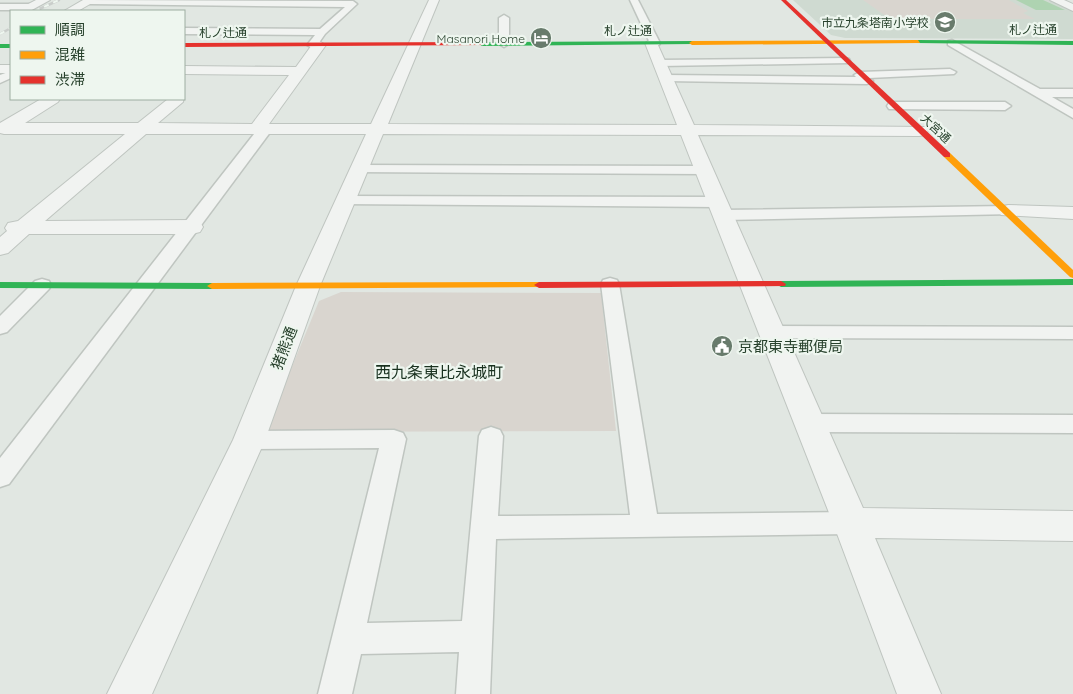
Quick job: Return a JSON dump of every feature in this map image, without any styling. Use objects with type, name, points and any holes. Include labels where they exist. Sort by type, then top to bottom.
[{"type":"street","points":[[26,9],[45,0]]},
{"type":"street","name":"猪熊通","points":[[129,694],[249,440],[308,286],[434,0]]},
{"type":"street","name":"大宮通","points":[[783,0],[919,131],[1008,211],[1073,275]]},
{"type":"street","points":[[1055,0],[1073,8]]},
{"type":"street","points":[[72,10],[91,1]]},
{"type":"street","points":[[262,128],[318,41]]},
{"type":"street","name":"札ノ辻通","points":[[185,45],[236,46],[318,41],[414,45],[504,44],[658,57],[826,42],[1073,43]]},
{"type":"street","points":[[187,90],[236,46]]},
{"type":"street","points":[[658,57],[750,284],[851,523],[919,694]]},
{"type":"street","points":[[185,70],[299,71]]},
{"type":"street","points":[[2,129],[50,100]]},
{"type":"street","points":[[0,248],[175,100]]},
{"type":"street","points":[[2,129],[262,128],[919,131]]},
{"type":"street","points":[[1008,211],[1073,213]]},
{"type":"street","points":[[0,228],[192,227]]},
{"type":"street","points":[[0,285],[308,286],[1073,282]]},
{"type":"street","points":[[851,523],[1073,526]]},
{"type":"lane","points":[[634,0],[658,57]]},
{"type":"lane","points":[[91,1],[353,4],[318,41],[250,32],[185,31]]},
{"type":"lane","points":[[214,12],[228,2]]},
{"type":"lane","points":[[273,15],[289,2]]},
{"type":"lane","points":[[0,7],[26,9]]},
{"type":"lane","points":[[504,18],[504,44]]},
{"type":"lane","points":[[185,31],[201,21]]},
{"type":"lane","points":[[236,46],[263,22]]},
{"type":"lane","points":[[952,43],[1073,114]]},
{"type":"lane","points":[[658,57],[845,61]]},
{"type":"lane","points":[[658,57],[863,78],[950,72]]},
{"type":"lane","points":[[1037,94],[1073,93]]},
{"type":"lane","points":[[893,106],[1005,106]]},
{"type":"lane","points":[[0,478],[192,227],[262,128]]},
{"type":"lane","points":[[360,169],[704,170]]},
{"type":"lane","points":[[346,201],[720,209],[1008,211]]},
{"type":"lane","points":[[610,284],[645,526]]},
{"type":"lane","points":[[0,328],[42,285]]},
{"type":"lane","points":[[770,332],[1073,333]]},
{"type":"lane","points":[[809,423],[1073,424]]},
{"type":"lane","points":[[473,694],[483,528],[491,436]]},
{"type":"lane","points":[[249,440],[394,439],[335,694]]},
{"type":"lane","points":[[483,528],[851,523]]},
{"type":"lane","points":[[347,639],[477,636]]},
{"type":"shaded area","name":"市立九条塔南小学校","points":[[793,0],[1051,0],[1073,10],[1073,39],[845,38],[831,35]]},
{"type":"shaded area","points":[[863,0],[1009,0],[1028,11],[1023,13],[1035,19],[890,19]]},
{"type":"shaded area","points":[[1016,0],[1043,0],[1065,10],[1036,10]]},
{"type":"shaded area","points":[[341,292],[601,293],[616,431],[265,432],[319,301]]},
{"type":"railway","points":[[37,10],[59,0]]},
{"type":"railway","points":[[0,34],[10,29]]},
{"type":"traffic: fast","points":[[918,42],[1073,43]]},
{"type":"traffic: fast","points":[[482,44],[692,43]]},
{"type":"traffic: fast","points":[[0,46],[10,46]]},
{"type":"traffic: fast","points":[[781,284],[1073,282]]},
{"type":"traffic: fast","points":[[0,285],[212,286]]},
{"type":"traffic: slow","points":[[692,43],[918,42]]},
{"type":"traffic: slow","points":[[947,155],[1073,275]]},
{"type":"traffic: slow","points":[[212,286],[539,285]]},
{"type":"traffic: jam","points":[[783,0],[947,155]]},
{"type":"traffic: jam","points":[[185,45],[482,44]]},
{"type":"traffic: jam","points":[[539,285],[781,284]]},
{"type":"place","name":"市立九条塔南小学校","points":[[945,22]]},
{"type":"place","name":"Masanori Home","points":[[541,38]]},
{"type":"place","name":"京都東寺郵便局","points":[[722,346]]},
{"type":"district","name":"西九条東比永城町","points":[[439,372]]}]
